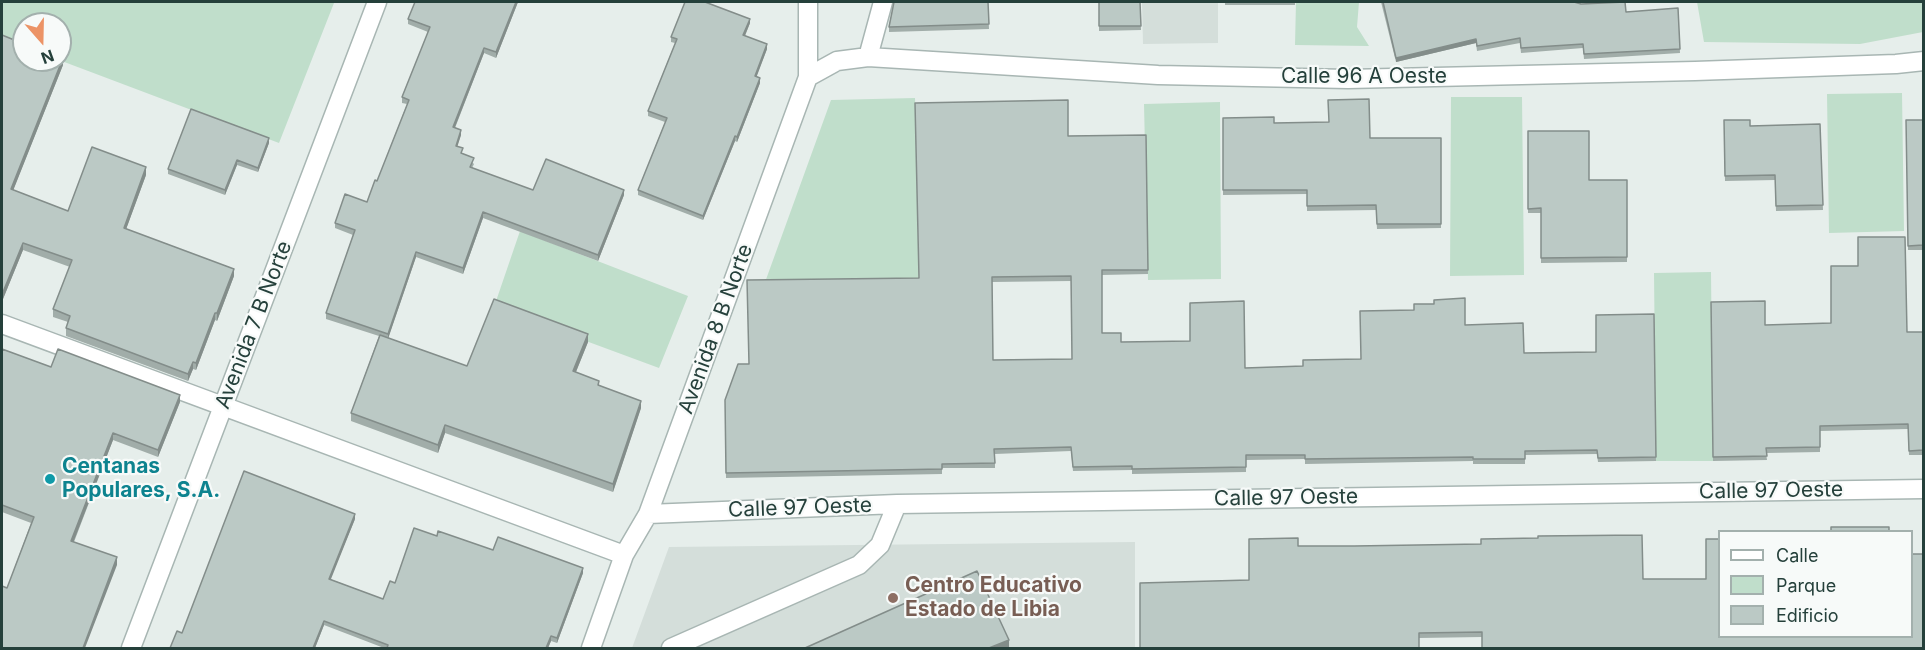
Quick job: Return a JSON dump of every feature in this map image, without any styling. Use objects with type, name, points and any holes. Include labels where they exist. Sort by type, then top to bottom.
[{"type":"street","name":"Avenida 7 B Norte","points":[[131,648],[376,2]]},
{"type":"street","name":"Avenida 8 B Norte","points":[[591,648],[624,555],[648,514],[808,77],[808,2]]},
{"type":"street","points":[[868,57],[883,2]]},
{"type":"street","name":"Calle 96 A Oeste","points":[[808,77],[837,61],[868,57],[1158,75],[1348,79],[1707,70],[1896,64],[1923,61]]},
{"type":"street","points":[[2,324],[624,555]]},
{"type":"street","name":"Calle 97 Oeste","points":[[648,514],[897,504],[1923,489]]},
{"type":"street","points":[[671,648],[859,565],[880,546],[897,504]]},
{"type":"shaded area","points":[[1142,2],[1218,2],[1218,43],[1143,44]]},
{"type":"shaded area","name":"Centro Educativo Estado de Libia","points":[[1135,542],[1135,648],[632,648],[669,547]]},
{"type":"green space","points":[[2,2],[334,3],[279,143],[72,65],[72,12],[12,12],[12,42],[2,38]]},
{"type":"green space","points":[[1296,2],[1359,2],[1357,27],[1369,46],[1295,45]]},
{"type":"green space","points":[[1697,2],[1923,2],[1923,32],[1860,44],[1704,42]]},
{"type":"green space","points":[[1902,93],[1904,231],[1829,233],[1827,94]]},
{"type":"green space","points":[[1451,97],[1522,97],[1524,275],[1450,276]]},
{"type":"green space","points":[[915,98],[919,283],[764,285],[831,100]]},
{"type":"green space","points":[[1220,102],[1221,279],[1148,280],[1144,104]]},
{"type":"green space","points":[[520,231],[688,296],[659,368],[494,307]]},
{"type":"green space","points":[[1711,272],[1713,461],[1656,461],[1654,273]]},
{"type":"building","points":[[415,2],[516,2],[496,52],[484,48],[453,127],[461,130],[456,146],[463,148],[461,153],[474,158],[470,167],[533,190],[546,159],[624,190],[598,255],[483,212],[463,268],[416,252],[388,334],[326,313],[355,230],[335,223],[345,194],[367,202],[409,100],[402,97],[430,27],[408,19]]},
{"type":"building","points":[[685,2],[705,2],[750,19],[743,35],[767,44],[755,76],[760,78],[703,216],[638,190],[667,118],[648,111],[677,39],[671,37]]},
{"type":"building","points":[[894,2],[988,2],[989,24],[889,27]]},
{"type":"building","points":[[1099,2],[1140,2],[1141,26],[1099,26]]},
{"type":"building","points":[[1383,2],[1574,2],[1581,4],[1625,2],[1626,12],[1678,8],[1680,49],[1584,54],[1583,44],[1521,48],[1520,38],[1477,46],[1476,39],[1396,58]]},
{"type":"building","points":[[2,35],[12,39],[12,72],[57,72],[11,189],[68,211],[92,147],[146,167],[124,228],[234,269],[196,363],[193,362],[188,374],[66,328],[70,316],[53,309],[72,260],[23,243],[2,291]]},
{"type":"building","points":[[1369,99],[1370,138],[1441,138],[1441,224],[1377,224],[1376,205],[1307,206],[1307,190],[1223,190],[1223,118],[1274,117],[1274,123],[1329,122],[1328,100]]},
{"type":"building","points":[[1068,100],[1068,136],[1146,135],[1148,270],[1102,270],[1102,333],[1121,333],[1121,342],[1190,341],[1190,303],[1244,301],[1245,368],[1303,366],[1303,360],[1361,359],[1360,311],[1414,310],[1414,304],[1434,304],[1434,300],[1465,298],[1465,325],[1523,323],[1524,353],[1596,352],[1596,315],[1654,314],[1656,457],[1598,458],[1597,450],[1525,451],[1525,459],[1473,459],[1473,457],[1305,459],[1305,455],[1246,455],[1246,467],[1132,469],[1132,466],[1073,467],[1071,447],[994,449],[995,463],[942,464],[942,469],[726,473],[725,400],[738,364],[749,364],[747,280],[919,278],[915,103]],"holes":[[[1071,276],[1072,359],[993,360],[992,277]]]},
{"type":"building","points":[[191,109],[269,138],[258,168],[237,160],[225,190],[168,169]]},
{"type":"building","points":[[1724,120],[1750,120],[1750,126],[1820,124],[1823,205],[1776,206],[1775,175],[1725,176]]},
{"type":"building","points":[[1906,120],[1923,120],[1923,245],[1908,246]]},
{"type":"building","points":[[1528,131],[1589,131],[1589,180],[1627,180],[1627,257],[1541,258],[1541,208],[1528,209]]},
{"type":"building","points":[[1858,237],[1905,237],[1907,332],[1923,332],[1923,450],[1909,451],[1908,424],[1820,426],[1820,447],[1766,448],[1767,456],[1713,457],[1711,302],[1765,301],[1765,325],[1831,323],[1831,266],[1858,266]]},
{"type":"building","points":[[494,299],[588,334],[573,371],[599,381],[598,385],[641,401],[613,484],[445,425],[438,445],[351,413],[380,335],[467,366]]},
{"type":"building","points":[[2,349],[51,367],[58,349],[180,395],[158,450],[113,433],[71,541],[117,557],[83,648],[2,648],[2,586],[7,588],[34,517],[2,505]]},
{"type":"building","points":[[244,471],[355,514],[329,579],[383,599],[390,581],[395,583],[414,528],[437,536],[438,531],[493,550],[498,537],[583,568],[557,638],[551,636],[546,648],[387,648],[388,645],[324,621],[313,648],[170,648],[177,631],[182,633]]},
{"type":"building","points":[[1831,527],[1889,527],[1889,530],[1831,530]]},
{"type":"building","points":[[1642,535],[1643,579],[1706,579],[1706,539],[1718,539],[1718,638],[1913,638],[1913,554],[1923,554],[1923,648],[1482,648],[1482,632],[1419,633],[1419,648],[1140,648],[1140,583],[1249,580],[1249,539],[1298,538],[1298,546],[1354,546],[1481,544],[1481,539],[1538,538],[1538,536]]},
{"type":"building","points":[[977,571],[1009,640],[989,648],[805,648]]},
{"type":"place","name":"Centanas Populares, S.A.","points":[[50,479]]},
{"type":"place","name":"Centro Educativo Estado de Libia","points":[[893,598]]}]
